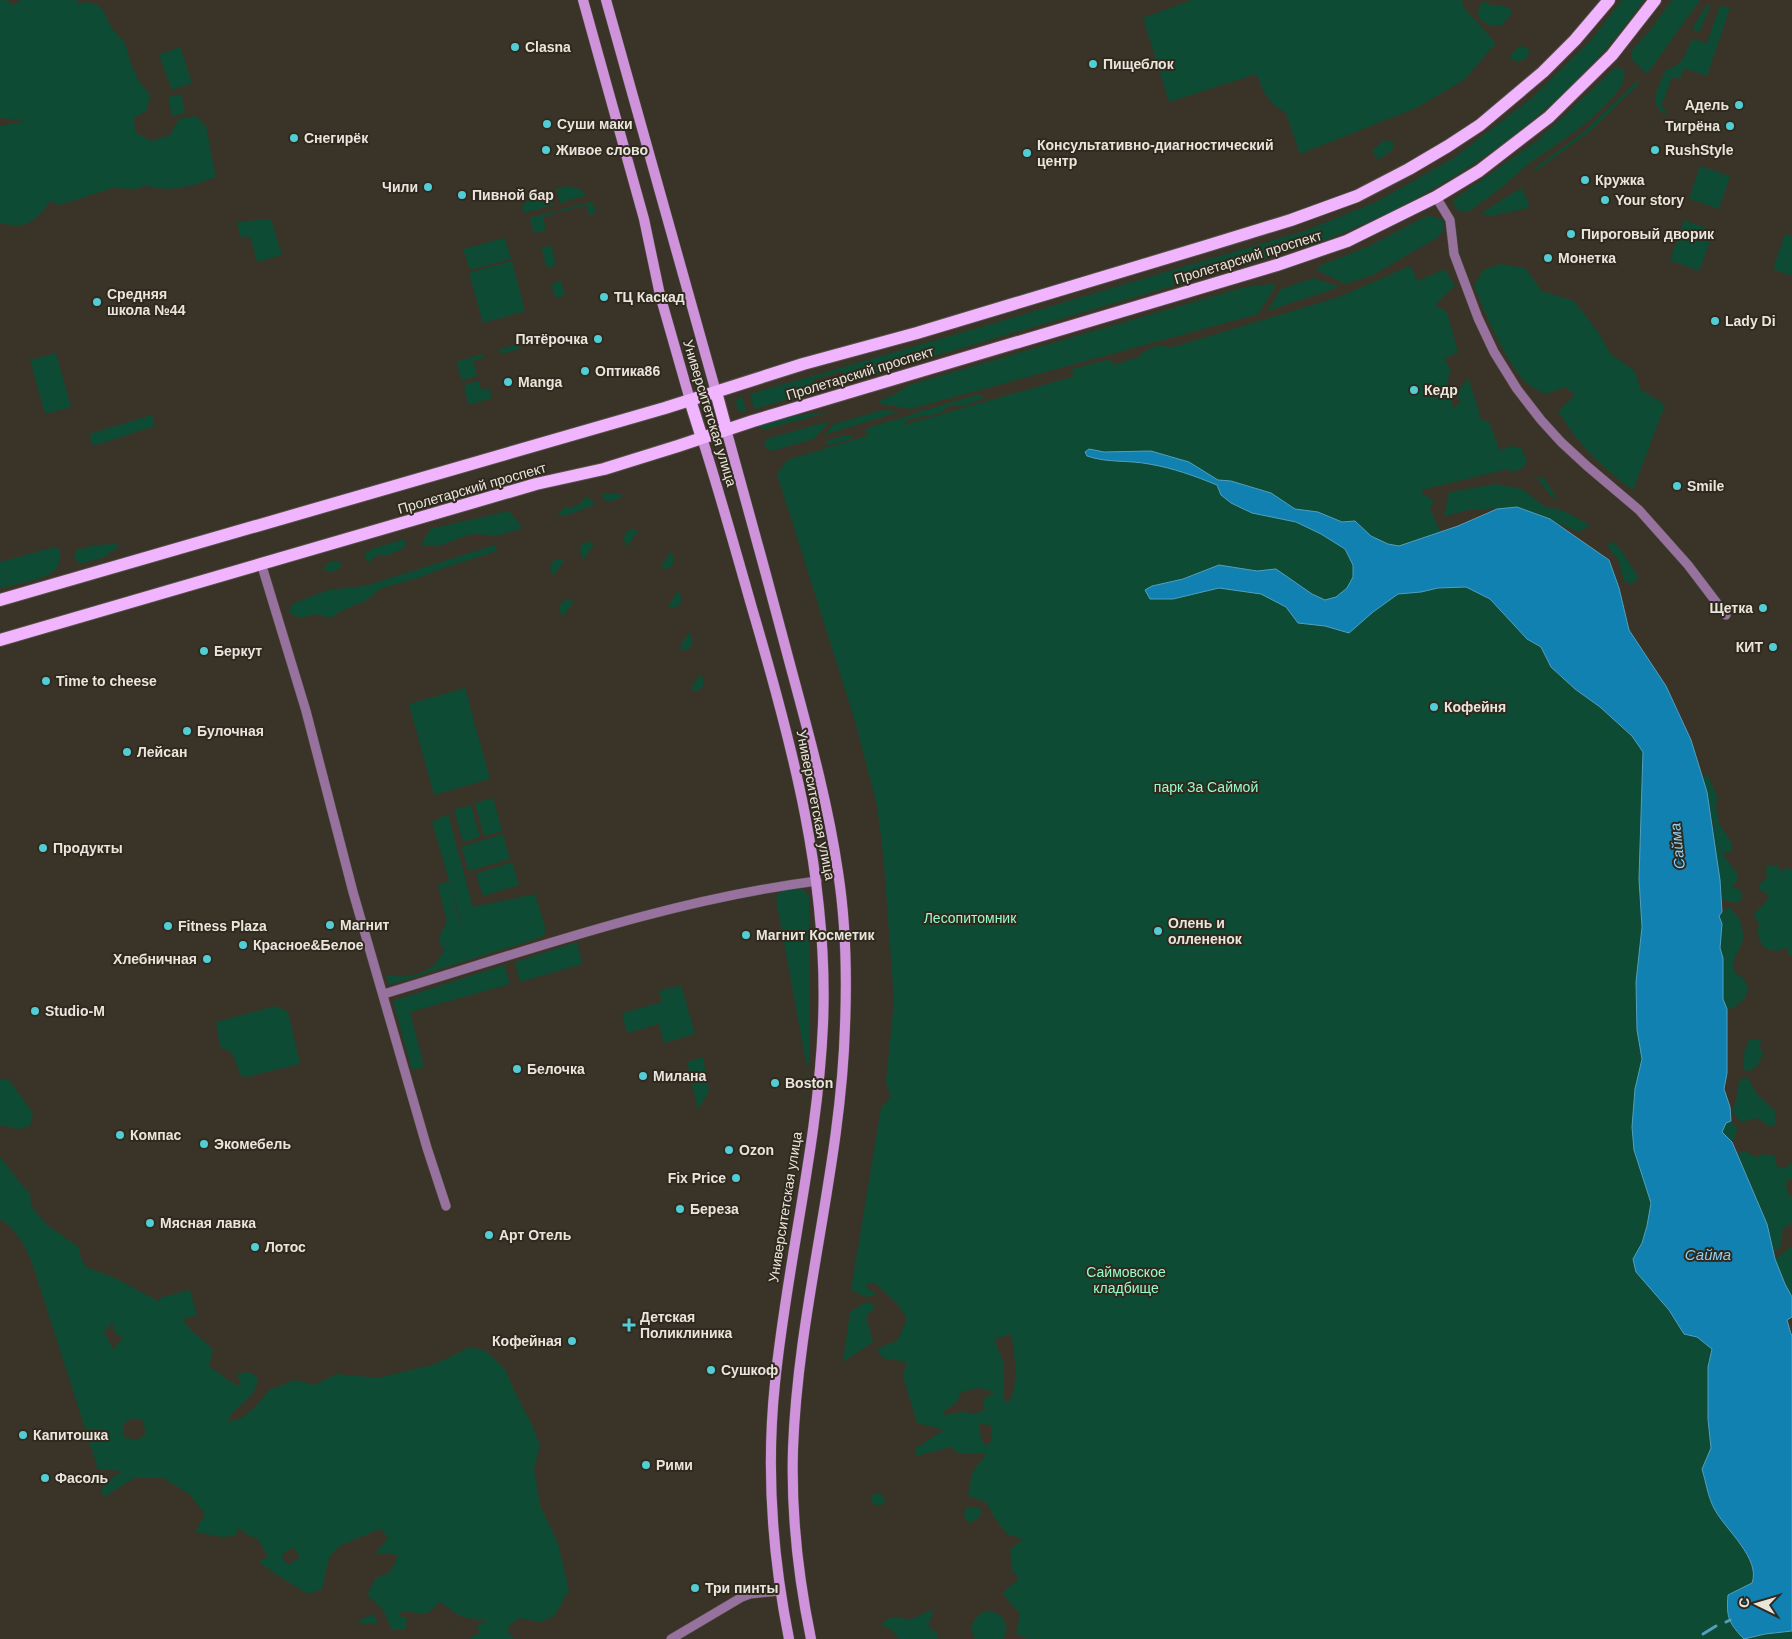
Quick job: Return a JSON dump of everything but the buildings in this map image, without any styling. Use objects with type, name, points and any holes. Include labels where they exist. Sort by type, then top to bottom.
[{"type":"main road","name":"Университетская улица","points":[[583,0],[644,220],[660,294],[788,735],[809,832],[817,881],[824,951],[823,1025],[812,1130],[778,1357],[771,1434],[772,1513],[780,1591],[789,1639]]},
{"type":"main road","name":"Университетская улица","points":[[606,0],[808,729],[839,874],[844,916],[846,985],[841,1088],[800,1360],[793,1449],[794,1533],[811,1639]]},
{"type":"main road","name":"Пролетарский проспект","points":[[0,600],[690,400],[802,364],[917,333],[1290,220],[1357,196],[1409,169],[1480,125],[1543,72],[1576,40],[1609,0]]},
{"type":"main road","name":"Пролетарский проспект","points":[[0,640],[536,484],[604,469],[726,430],[1277,265],[1348,241],[1436,197],[1479,171],[1549,117],[1612,55],[1655,0]]},
{"type":"street","points":[[1436,197],[1450,220],[1454,254],[1478,318],[1494,352],[1517,390],[1562,442],[1639,510],[1688,565],[1726,615]]},
{"type":"street","points":[[261,563],[306,711],[353,892],[446,1206]]},
{"type":"street","points":[[384,994],[558,940],[681,907],[736,893],[817,881]]},
{"type":"street","points":[[671,1639],[742,1597],[750,1594],[780,1591]]},
{"type":"green space","points":[[0,0],[6,0],[13,5],[21,0],[78,0],[78,4],[86,2],[98,5],[104,12],[112,29],[125,43],[130,61],[139,81],[150,95],[147,110],[134,118],[135,132],[151,141],[170,135],[179,119],[196,116],[206,126],[216,177],[173,189],[143,185],[138,189],[112,188],[60,205],[51,201],[35,219],[24,224],[10,225],[0,223],[0,126],[27,121],[0,118]]},
{"type":"green space","points":[[1192,0],[1462,0],[1464,8],[1496,43],[1464,80],[1416,108],[1300,154],[1286,113],[1275,106],[1265,94],[1256,74],[1169,102],[1143,18]]},
{"type":"green space","points":[[1622,0],[1644,0],[1612,42],[1577,80],[1539,115],[1498,147],[1455,176],[1410,202],[1363,224],[1315,244],[754,409],[750,394],[1307,230],[1376,202],[1452,159],[1532,98],[1591,40]],"holes":[[[842,371],[845,379],[815,388],[813,380]]]},
{"type":"green space","points":[[1672,0],[1700,0],[1647,74],[1632,60],[1632,50],[1650,30]]},
{"type":"green space","points":[[1485,1],[1490,5],[1501,5],[1509,8],[1512,14],[1502,25],[1489,25],[1480,20],[1478,15],[1479,6]]},
{"type":"green space","points":[[1707,5],[1711,5],[1699,32],[1692,29]]},
{"type":"green space","points":[[1720,5],[1730,8],[1707,76],[1684,68],[1680,79],[1672,77],[1661,107],[1667,111],[1666,115],[1656,106],[1655,101],[1655,95],[1665,71],[1677,65],[1683,59],[1692,39],[1707,43]]},
{"type":"green space","points":[[1520,45],[1530,50],[1526,59],[1516,62],[1509,57]]},
{"type":"green space","points":[[180,47],[192,83],[172,90],[159,55]]},
{"type":"green space","points":[[1616,67],[1624,70],[1623,81],[1615,94],[1588,121],[1531,162],[1505,185],[1468,212],[1456,209],[1453,201],[1456,198],[1538,140]]},
{"type":"green space","points":[[1638,80],[1638,85],[1588,133],[1534,172],[1535,168],[1584,132]]},
{"type":"green space","points":[[181,94],[185,113],[172,116],[168,97]]},
{"type":"green space","points":[[1384,140],[1395,143],[1392,150],[1378,160],[1372,151]]},
{"type":"green space","points":[[1700,166],[1730,176],[1719,209],[1689,199]]},
{"type":"green space","points":[[568,186],[580,189],[586,195],[560,203],[556,189]]},
{"type":"green space","points":[[1521,188],[1529,203],[1528,208],[1490,216],[1484,215],[1483,212]]},
{"type":"green space","points":[[549,192],[553,205],[524,213],[522,207],[530,197]]},
{"type":"green space","points":[[590,202],[593,204],[596,213],[589,215],[587,205],[559,212],[559,210]]},
{"type":"green space","points":[[555,211],[556,213],[543,217],[546,230],[534,233],[530,221],[532,217]]},
{"type":"green space","points":[[1429,215],[1444,221],[1444,229],[1438,237],[1373,275],[1345,284],[1317,270],[1321,265],[1367,247]]},
{"type":"green space","points":[[271,219],[282,255],[257,262],[250,236],[241,238],[237,222]]},
{"type":"green space","points":[[1684,220],[1714,231],[1699,271],[1670,260]]},
{"type":"green space","points":[[1785,234],[1792,236],[1792,276],[1773,269]]},
{"type":"green space","points":[[505,238],[511,259],[470,270],[463,249]]},
{"type":"green space","points":[[551,245],[556,265],[547,268],[541,248]]},
{"type":"green space","points":[[512,261],[525,311],[483,323],[469,273]]},
{"type":"green space","points":[[1500,264],[1525,268],[1542,291],[1574,301],[1598,332],[1611,354],[1635,371],[1640,389],[1665,405],[1633,490],[1591,455],[1565,423],[1558,411],[1575,395],[1565,387],[1546,394],[1533,388],[1521,377],[1505,353],[1474,285],[1483,270]]},
{"type":"green space","name":"парк За Саймой","points":[[1410,266],[1418,281],[1445,269],[1455,286],[1435,305],[1447,312],[1458,352],[1444,359],[1451,370],[1447,384],[1453,408],[1461,402],[1456,394],[1468,378],[1480,419],[1489,422],[1500,451],[1510,446],[1521,448],[1527,461],[1522,469],[1510,472],[1508,469],[1421,490],[1423,494],[1434,501],[1430,509],[1466,587],[1490,599],[1527,639],[1541,647],[1551,667],[1632,736],[1644,752],[1639,879],[1642,927],[1636,982],[1637,1030],[1642,1059],[1635,1089],[1646,1186],[1651,1203],[1642,1243],[1633,1259],[1636,1272],[1669,1310],[1684,1334],[1697,1337],[1712,1349],[1708,1367],[1708,1419],[1711,1448],[1702,1469],[1714,1509],[1747,1554],[1754,1576],[1731,1624],[1744,1639],[1027,1639],[1016,1633],[1020,1614],[1002,1593],[1019,1579],[1012,1570],[1010,1550],[1023,1539],[1007,1534],[994,1517],[986,1502],[968,1496],[972,1473],[987,1453],[959,1454],[951,1447],[916,1456],[916,1448],[944,1430],[917,1423],[903,1376],[907,1362],[882,1358],[877,1349],[898,1340],[907,1318],[898,1305],[875,1283],[867,1283],[866,1287],[877,1295],[866,1297],[851,1290],[881,1108],[891,1097],[886,1082],[894,1001],[884,863],[877,805],[855,721],[777,474],[787,460],[870,435],[865,433],[867,429],[915,413],[977,395],[984,395],[982,399],[964,406],[947,407],[942,412],[929,416],[922,415],[919,418],[908,419],[904,425],[1075,376],[1071,371],[1076,368],[1107,360],[1112,361],[1114,365],[1141,356],[1141,353],[1148,349],[1163,346],[1170,348],[1339,297]],"holes":[[[1011,1334],[1015,1359],[1015,1385],[1010,1401],[1004,1401],[1004,1364],[994,1339]],[[978,1388],[995,1393],[986,1396],[983,1403],[985,1409],[976,1414],[964,1412],[944,1415],[945,1410],[957,1402],[961,1392]],[[979,1423],[991,1426],[992,1441],[986,1446],[981,1439]]]},
{"type":"green space","points":[[1314,278],[1339,287],[1267,311],[1281,289]]},
{"type":"green space","points":[[561,281],[565,295],[555,297],[551,284]]},
{"type":"green space","points":[[1273,284],[1275,287],[1258,314],[910,409],[881,404],[879,401],[909,385],[1245,287]]},
{"type":"green space","points":[[518,344],[520,349],[500,354],[498,350]]},
{"type":"green space","points":[[56,353],[71,407],[45,414],[30,360]]},
{"type":"green space","points":[[483,354],[484,358],[473,361],[477,376],[462,381],[457,364],[458,361]]},
{"type":"green space","points":[[701,369],[704,383],[699,386],[693,371]]},
{"type":"green space","points":[[479,381],[481,390],[489,388],[492,398],[469,405],[464,389],[467,384]]},
{"type":"green space","points":[[742,396],[746,411],[742,412],[737,409],[736,400]]},
{"type":"green space","points":[[883,410],[899,412],[824,435],[834,424]]},
{"type":"green space","points":[[830,412],[762,430],[760,425],[799,415]]},
{"type":"green space","points":[[152,415],[155,426],[93,446],[89,434]]},
{"type":"green space","points":[[830,421],[814,439],[771,451],[764,446],[766,439]]},
{"type":"green space","points":[[852,435],[852,439],[829,445],[824,444],[829,440]]},
{"type":"green space","points":[[1537,478],[1544,478],[1558,500],[1551,496]]},
{"type":"green space","points":[[1496,484],[1522,489],[1544,506],[1564,511],[1590,525],[1579,532],[1517,507],[1469,510],[1444,516],[1449,492]]},
{"type":"green space","points":[[613,493],[622,495],[620,499],[606,502],[601,494]]},
{"type":"green space","points":[[587,496],[596,504],[565,516],[557,516],[564,508],[577,506]]},
{"type":"green space","points":[[509,511],[523,528],[496,536],[467,535],[442,545],[421,545],[430,529]]},
{"type":"green space","points":[[632,529],[638,531],[627,547],[624,536],[626,532]]},
{"type":"green space","points":[[405,539],[406,547],[386,556],[377,555],[368,563],[364,553]]},
{"type":"green space","points":[[1610,541],[1619,547],[1639,578],[1632,584],[1624,581],[1619,561],[1608,547]]},
{"type":"green space","points":[[594,543],[584,560],[580,548],[582,544]]},
{"type":"green space","points":[[117,544],[119,546],[104,557],[80,564],[74,558],[76,550],[96,545]]},
{"type":"green space","points":[[495,545],[497,551],[418,578],[382,588],[365,601],[347,608],[330,618],[315,614],[300,618],[289,613],[292,604],[328,590],[365,586]]},
{"type":"green space","points":[[55,547],[60,550],[60,558],[57,567],[52,573],[30,581],[0,588],[0,562]]},
{"type":"green space","points":[[671,551],[674,559],[672,566],[666,569],[661,567]]},
{"type":"green space","points":[[564,560],[554,576],[551,571],[551,565],[553,561]]},
{"type":"green space","points":[[330,562],[341,562],[340,568],[331,572],[322,569]]},
{"type":"green space","points":[[678,591],[681,598],[680,604],[672,608],[668,607]]},
{"type":"green space","points":[[568,599],[574,601],[563,617],[560,606],[562,602]]},
{"type":"green space","points":[[689,632],[692,640],[691,647],[685,650],[679,649]]},
{"type":"green space","points":[[700,674],[703,681],[701,689],[690,690]]},
{"type":"green space","points":[[465,688],[490,779],[434,795],[409,704]]},
{"type":"green space","points":[[1708,776],[1717,796],[1716,808],[1719,824],[1732,843],[1731,852],[1722,853],[1738,875],[1732,887],[1742,892],[1742,900],[1737,903],[1722,900],[1712,817],[1703,778]]},
{"type":"green space","points":[[493,798],[502,831],[484,836],[475,803]]},
{"type":"green space","points":[[471,805],[480,837],[463,842],[454,810]]},
{"type":"green space","points":[[448,814],[473,907],[535,894],[546,930],[542,937],[389,985],[386,975],[404,976],[422,972],[435,964],[445,949],[441,947],[439,938],[447,921],[438,885],[449,881],[461,922],[432,822]]},
{"type":"green space","points":[[503,834],[510,859],[469,871],[461,847]]},
{"type":"green space","points":[[512,862],[519,885],[483,896],[476,874]]},
{"type":"green space","points":[[1778,866],[1781,872],[1787,868],[1792,870],[1792,956],[1789,956],[1787,947],[1778,951],[1766,949],[1758,935],[1759,925],[1754,914],[1766,902],[1769,895],[1760,890],[1760,884],[1767,878],[1766,867]]},
{"type":"green space","points":[[793,887],[803,890],[809,897],[810,1046],[803,1118],[807,1068],[776,899],[780,890]]},
{"type":"green space","points":[[1727,908],[1731,908],[1738,917],[1742,928],[1743,940],[1733,966],[1735,972],[1745,981],[1747,991],[1740,1003],[1727,1009],[1723,999],[1723,958],[1720,948],[1722,924],[1719,916]]},
{"type":"green space","points":[[577,942],[582,964],[520,982],[515,962]]},
{"type":"green space","points":[[504,965],[510,984],[410,1012],[424,1067],[412,1070],[393,1001]]},
{"type":"green space","points":[[681,985],[695,1034],[664,1043],[659,1024],[627,1033],[622,1013],[662,1002],[659,991]]},
{"type":"green space","points":[[276,1006],[288,1012],[300,1064],[246,1077],[241,1076],[232,1053],[220,1046],[216,1022]]},
{"type":"green space","points":[[1761,1039],[1760,1047],[1763,1055],[1756,1067],[1749,1071],[1744,1070],[1743,1059],[1746,1048],[1749,1040]]},
{"type":"green space","points":[[703,1057],[709,1091],[698,1110],[687,1062]]},
{"type":"green space","points":[[1747,1077],[1757,1094],[1775,1111],[1775,1125],[1766,1125],[1758,1118],[1741,1122],[1732,1112],[1737,1097],[1739,1080]]},
{"type":"green space","points":[[0,1080],[9,1080],[33,1113],[30,1126],[18,1129],[0,1125]]},
{"type":"green space","points":[[1731,1121],[1737,1128],[1732,1142],[1722,1132],[1726,1123]]},
{"type":"green space","points":[[1745,1151],[1757,1158],[1762,1154],[1775,1156],[1775,1163],[1780,1168],[1787,1168],[1792,1162],[1792,1180],[1787,1180],[1786,1186],[1790,1197],[1792,1197],[1792,1225],[1790,1224],[1783,1228],[1780,1248],[1774,1251],[1767,1224],[1736,1154]]},
{"type":"green space","points":[[0,1157],[30,1193],[31,1206],[47,1225],[80,1248],[80,1256],[86,1267],[115,1278],[160,1302],[159,1298],[190,1290],[197,1315],[182,1319],[192,1331],[213,1349],[209,1366],[241,1387],[237,1374],[250,1372],[258,1378],[253,1393],[234,1411],[228,1422],[242,1418],[256,1406],[269,1390],[295,1380],[314,1385],[337,1374],[378,1378],[435,1364],[470,1347],[486,1351],[505,1369],[540,1445],[534,1469],[540,1505],[558,1543],[569,1590],[554,1616],[541,1622],[519,1618],[508,1627],[509,1634],[514,1639],[469,1639],[480,1632],[476,1626],[487,1620],[462,1616],[441,1602],[426,1614],[404,1611],[397,1616],[407,1617],[405,1630],[392,1630],[383,1610],[367,1595],[376,1578],[389,1573],[398,1557],[392,1553],[375,1554],[388,1538],[380,1529],[339,1546],[329,1558],[322,1589],[308,1594],[259,1562],[268,1556],[257,1538],[249,1536],[239,1528],[235,1536],[222,1537],[195,1532],[205,1514],[189,1494],[163,1478],[134,1478],[104,1497],[101,1489],[106,1482],[123,1471],[98,1469],[30,1259],[19,1237],[0,1219]],"holes":[[[112,1321],[114,1331],[124,1340],[118,1342],[113,1350],[106,1335],[101,1334],[107,1330]],[[132,1418],[144,1421],[145,1435],[136,1440],[124,1437],[124,1424]],[[293,1547],[300,1557],[288,1565],[281,1556]]]},
{"type":"green space","points":[[1792,1246],[1792,1297],[1775,1259]]},
{"type":"green space","points":[[866,1302],[876,1306],[866,1317],[873,1342],[843,1362],[850,1312]]},
{"type":"green space","points":[[874,1494],[881,1494],[886,1501],[879,1506],[873,1504],[871,1498]]},
{"type":"green space","points":[[966,1507],[980,1508],[981,1515],[970,1524],[964,1516]]},
{"type":"green space","points":[[934,1609],[928,1626],[939,1635],[938,1639],[899,1639],[889,1628],[881,1626],[890,1618],[897,1617],[909,1620]]},
{"type":"green space","points":[[985,1611],[996,1613],[1003,1619],[1006,1628],[1003,1639],[975,1639],[972,1630],[973,1623],[977,1616]]},
{"type":"green space","points":[[373,1614],[378,1623],[361,1624],[358,1621]]},
{"type":"green space","points":[[1792,1631],[1792,1639],[1748,1639],[1765,1634]]},
{"type":"water","name":"Сайма","points":[[1089,449],[1104,452],[1151,451],[1189,462],[1218,480],[1231,481],[1271,493],[1295,509],[1318,512],[1342,522],[1355,521],[1371,536],[1388,544],[1399,546],[1458,526],[1497,509],[1517,507],[1550,519],[1609,560],[1619,588],[1629,630],[1666,686],[1691,740],[1707,792],[1720,880],[1722,912],[1719,916],[1722,924],[1720,948],[1723,958],[1723,999],[1727,1009],[1727,1073],[1724,1089],[1730,1107],[1731,1121],[1726,1123],[1722,1132],[1732,1142],[1767,1224],[1775,1259],[1792,1297],[1792,1317],[1787,1320],[1792,1335],[1792,1631],[1744,1639],[1730,1620],[1728,1615],[1728,1595],[1752,1583],[1753,1574],[1752,1564],[1747,1555],[1720,1518],[1713,1505],[1702,1469],[1711,1448],[1708,1419],[1708,1367],[1712,1349],[1697,1337],[1684,1334],[1669,1310],[1636,1272],[1633,1259],[1642,1243],[1651,1203],[1634,1150],[1632,1127],[1635,1089],[1642,1059],[1637,1030],[1636,982],[1642,927],[1639,879],[1643,752],[1632,736],[1551,667],[1541,647],[1527,639],[1490,599],[1466,587],[1438,588],[1398,594],[1349,633],[1325,626],[1298,623],[1286,607],[1261,594],[1219,588],[1173,599],[1150,599],[1145,590],[1152,586],[1183,579],[1219,565],[1257,571],[1276,569],[1312,594],[1325,600],[1336,597],[1347,588],[1353,577],[1353,565],[1345,549],[1321,534],[1296,522],[1252,513],[1231,503],[1221,495],[1217,485],[1158,466],[1110,461],[1087,456],[1085,452]]},
{"type":"waterway","points":[[1726,1622],[1730,1620]]},
{"type":"waterway","points":[[1703,1634],[1716,1626]]},
{"type":"place","name":"Clasna","points":[[515,47]]},
{"type":"place","name":"Пищеблок","points":[[1093,64]]},
{"type":"place","name":"Адель","points":[[1739,105]]},
{"type":"place","name":"Суши маки","points":[[547,124]]},
{"type":"place","name":"Тигрёна","points":[[1730,126]]},
{"type":"place","name":"Снегирёк","points":[[294,138]]},
{"type":"place","name":"Живое слово","points":[[546,150]]},
{"type":"place","name":"RushStyle","points":[[1655,150]]},
{"type":"place","name":"Консультативно-диагностический центр","points":[[1027,153]]},
{"type":"place","name":"Кружка","points":[[1585,180]]},
{"type":"place","name":"Чили","points":[[428,187]]},
{"type":"place","name":"Пивной бар","points":[[462,195]]},
{"type":"place","name":"Your story","points":[[1605,200]]},
{"type":"place","name":"Пироговый дворик","points":[[1571,234]]},
{"type":"place","name":"Монетка","points":[[1548,258]]},
{"type":"place","name":"ТЦ Каскад","points":[[604,297]]},
{"type":"place","name":"Средняя школа №44","points":[[97,302]]},
{"type":"place","name":"Lady Di","points":[[1715,321]]},
{"type":"place","name":"Пятёрочка","points":[[598,339]]},
{"type":"place","name":"Оптика86","points":[[585,371]]},
{"type":"place","name":"Manga","points":[[508,382]]},
{"type":"place","name":"Кедр","points":[[1414,390]]},
{"type":"place","name":"Smile","points":[[1677,486]]},
{"type":"place","name":"Щетка","points":[[1763,608]]},
{"type":"place","name":"КИТ","points":[[1773,647]]},
{"type":"place","name":"Беркут","points":[[204,651]]},
{"type":"place","name":"Time to cheese","points":[[46,681]]},
{"type":"place","name":"Кофейня","points":[[1434,707]]},
{"type":"place","name":"Булочная","points":[[187,731]]},
{"type":"place","name":"Лейсан","points":[[127,752]]},
{"type":"place","name":"Продукты","points":[[43,848]]},
{"type":"place","name":"Магнит","points":[[330,925]]},
{"type":"place","name":"Fitness Plaza","points":[[168,926]]},
{"type":"place","name":"Олень и оллененок","points":[[1158,931]]},
{"type":"place","name":"Магнит Косметик","points":[[746,935]]},
{"type":"place","name":"Красное&Белое","points":[[243,945]]},
{"type":"place","name":"Хлебничная","points":[[207,959]]},
{"type":"place","name":"Studio-M","points":[[35,1011]]},
{"type":"place","name":"Белочка","points":[[517,1069]]},
{"type":"place","name":"Милана","points":[[643,1076]]},
{"type":"place","name":"Boston","points":[[775,1083]]},
{"type":"place","name":"Компас","points":[[120,1135]]},
{"type":"place","name":"Экомебель","points":[[204,1144]]},
{"type":"place","name":"Ozon","points":[[729,1150]]},
{"type":"place","name":"Fix Price","points":[[736,1178]]},
{"type":"place","name":"Береза","points":[[680,1209]]},
{"type":"place","name":"Мясная лавка","points":[[150,1223]]},
{"type":"place","name":"Арт Отель","points":[[489,1235]]},
{"type":"place","name":"Лотос","points":[[255,1247]]},
{"type":"place","name":"Детская Поликлиника","points":[[629,1325]]},
{"type":"place","name":"Кофейная","points":[[572,1341]]},
{"type":"place","name":"Сушкоф","points":[[711,1370]]},
{"type":"place","name":"Капитошка","points":[[23,1435]]},
{"type":"place","name":"Рими","points":[[646,1465]]},
{"type":"place","name":"Фасоль","points":[[45,1478]]},
{"type":"place","name":"Три пинты","points":[[695,1588]]},
{"type":"park label","name":"Лесопитомник","points":[[970,918]]},
{"type":"park label","name":"Саймовское кладбище","points":[[1126,1280]]}]
